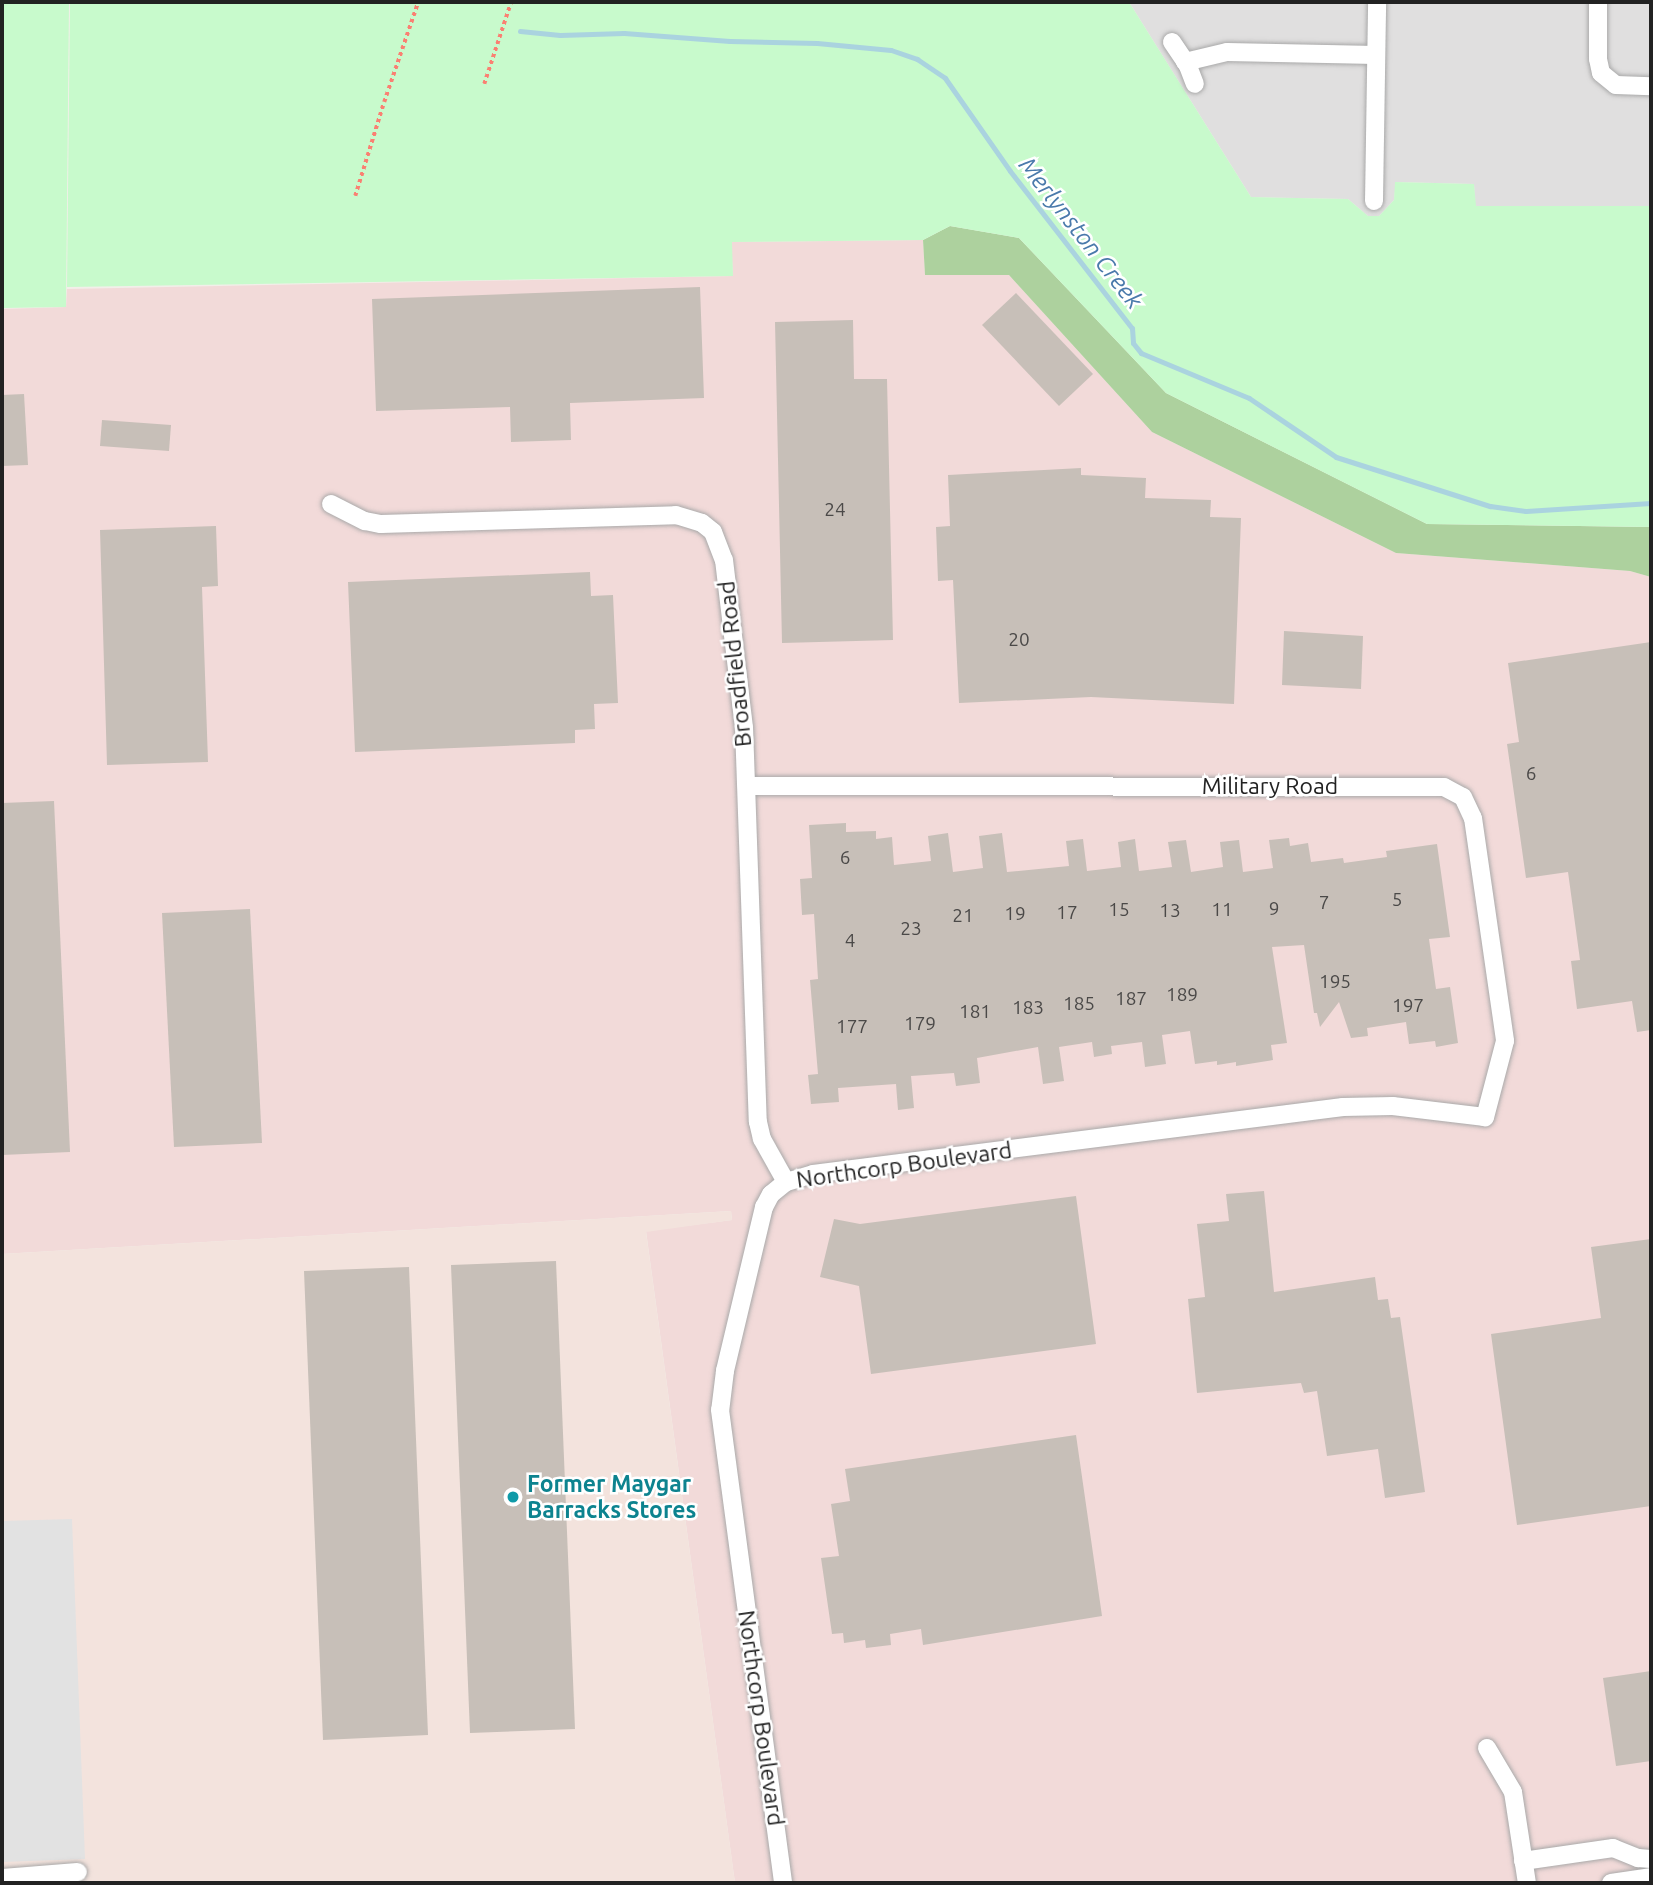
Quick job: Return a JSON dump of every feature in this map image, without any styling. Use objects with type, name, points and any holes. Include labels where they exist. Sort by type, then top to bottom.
[{"type":"street","points":[[1374,201],[1377,2]]},
{"type":"street","points":[[1598,2],[1598,59],[1601,73],[1616,85],[1651,86]]},
{"type":"street","points":[[1172,42],[1195,84]]},
{"type":"street","points":[[1185,62],[1227,52],[1376,55]]},
{"type":"street","name":"Broadfield Road","points":[[331,504],[365,521],[381,524],[676,515],[702,523],[713,532],[724,560],[742,707],[758,1122],[762,1139],[786,1182]]},
{"type":"street","name":"Military Road","points":[[747,786],[1444,787],[1456,791],[1468,803],[1473,818],[1505,1041],[1485,1117]]},
{"type":"street","name":"Northcorp Boulevard","points":[[783,1883],[720,1410],[725,1371],[764,1207],[771,1194],[786,1182],[813,1174],[1343,1107],[1393,1106],[1485,1117]]},
{"type":"street","points":[[1487,1748],[1513,1792],[1527,1883]]},
{"type":"street","points":[[1523,1861],[1612,1848],[1638,1858],[1651,1859]]},
{"type":"street","points":[[2,1878],[78,1872]]},
{"type":"street","points":[[1611,1883],[1651,1877]]},
{"type":"path","points":[[355,196],[383,102],[418,2]]},
{"type":"path","points":[[484,84],[512,2]]},
{"type":"shaded area","points":[[1129,2],[1651,2],[1651,206],[1475,206],[1474,184],[1396,182],[1394,200],[1379,216],[1368,216],[1348,199],[1251,197]]},
{"type":"shaded area","points":[[923,240],[925,275],[1009,275],[1152,432],[1396,553],[1630,571],[1651,577],[1651,1883],[735,1883],[646,1231],[732,1220],[731,1211],[2,1254],[2,309],[66,307],[67,289],[733,276],[731,242]]},
{"type":"shaded area","points":[[731,1211],[732,1220],[646,1232],[735,1883],[2,1883],[2,1254]]},
{"type":"shaded area","points":[[72,1519],[85,1859],[2,1862],[2,1521]]},
{"type":"green space","points":[[2,2],[69,2],[66,307],[2,308]]},
{"type":"green space","points":[[70,2],[1129,2],[1251,197],[1348,199],[1368,216],[1379,216],[1394,200],[1395,182],[1474,184],[1476,206],[1651,206],[1651,527],[1427,524],[1166,393],[1019,238],[950,226],[923,240],[732,242],[733,276],[67,287]]},
{"type":"green space","points":[[950,226],[1019,238],[1166,393],[1427,524],[1651,527],[1651,577],[1630,571],[1396,553],[1152,432],[1009,275],[925,275],[923,240]]},
{"type":"building","points":[[700,287],[704,398],[570,403],[571,440],[511,442],[510,407],[376,411],[372,299]]},
{"type":"building","points":[[1016,293],[1093,374],[1059,406],[982,325]]},
{"type":"building","points":[[853,320],[854,379],[887,379],[893,640],[782,643],[775,322]]},
{"type":"building","points":[[24,394],[28,465],[2,466],[2,395]]},
{"type":"building","points":[[102,420],[171,425],[169,451],[100,446]]},
{"type":"building","points":[[1081,468],[1081,475],[1146,478],[1145,498],[1211,500],[1210,517],[1241,518],[1234,704],[1091,697],[959,703],[953,580],[938,581],[936,527],[950,526],[948,475]]},
{"type":"building","points":[[216,526],[218,586],[202,587],[208,762],[107,765],[100,530]]},
{"type":"building","points":[[590,572],[591,596],[613,595],[618,703],[594,704],[595,729],[575,730],[575,743],[355,752],[348,582]]},
{"type":"building","points":[[1284,631],[1363,636],[1361,689],[1282,685]]},
{"type":"building","points":[[1651,642],[1651,1030],[1637,1032],[1632,1001],[1577,1009],[1571,961],[1580,960],[1568,872],[1526,878],[1507,744],[1519,742],[1508,663]]},
{"type":"building","points":[[54,801],[70,1152],[2,1155],[2,803]]},
{"type":"building","points":[[846,823],[846,832],[876,831],[876,839],[892,837],[894,865],[931,861],[928,836],[948,833],[953,872],[983,868],[979,836],[1002,833],[1007,872],[1069,866],[1066,841],[1083,839],[1087,871],[1121,867],[1118,842],[1135,839],[1139,871],[1172,867],[1168,842],[1186,840],[1191,872],[1223,867],[1220,842],[1239,840],[1243,872],[1273,868],[1269,840],[1289,838],[1290,846],[1308,843],[1311,862],[1343,858],[1344,863],[1387,857],[1386,851],[1437,844],[1450,937],[1429,939],[1436,989],[1450,987],[1458,1043],[1436,1047],[1435,1041],[1409,1044],[1406,1022],[1367,1028],[1368,1036],[1351,1038],[1339,1002],[1320,1027],[1317,1013],[1314,1013],[1304,945],[1272,947],[1287,1043],[1271,1045],[1273,1060],[1236,1066],[1236,1062],[1217,1065],[1217,1061],[1195,1064],[1190,1031],[1162,1035],[1166,1064],[1145,1067],[1142,1042],[1111,1046],[1112,1054],[1094,1057],[1092,1042],[1059,1047],[1064,1081],[1043,1084],[1038,1047],[977,1058],[980,1083],[956,1086],[954,1073],[911,1076],[914,1108],[898,1110],[896,1084],[838,1088],[839,1102],[811,1104],[808,1075],[818,1074],[810,980],[818,979],[814,914],[802,915],[800,879],[812,878],[809,825]]},
{"type":"building","points":[[250,909],[262,1143],[174,1147],[162,913]]},
{"type":"building","points":[[1264,1191],[1274,1292],[1375,1277],[1378,1300],[1388,1299],[1391,1318],[1400,1317],[1425,1492],[1385,1498],[1378,1449],[1327,1456],[1317,1391],[1304,1393],[1301,1383],[1197,1393],[1188,1299],[1205,1297],[1197,1224],[1229,1221],[1226,1194]]},
{"type":"building","points":[[1076,1196],[1096,1344],[871,1374],[859,1286],[820,1277],[834,1219],[860,1224]]},
{"type":"building","points":[[1651,1239],[1651,1506],[1517,1525],[1491,1334],[1601,1318],[1591,1247]]},
{"type":"building","name":"Former Maygar Barracks Stores","points":[[556,1261],[575,1729],[470,1733],[451,1265]]},
{"type":"building","points":[[409,1267],[428,1735],[323,1740],[304,1271]]},
{"type":"building","points":[[1076,1435],[1102,1616],[923,1645],[921,1629],[890,1634],[891,1645],[866,1648],[865,1640],[844,1643],[843,1633],[832,1634],[821,1558],[839,1556],[831,1504],[850,1501],[845,1469]]},
{"type":"building","points":[[1651,1671],[1651,1761],[1616,1766],[1603,1678]]},
{"type":"waterway","name":"Merlynston Creek","points":[[520,31],[560,35],[624,33],[730,41],[817,43],[891,50],[917,59],[945,78],[1010,171],[1132,328],[1133,343],[1141,353],[1249,398],[1336,457],[1490,506],[1526,511],[1651,503]]},
{"type":"place","name":"Former Maygar Barracks Stores","points":[[513,1497]]}]
